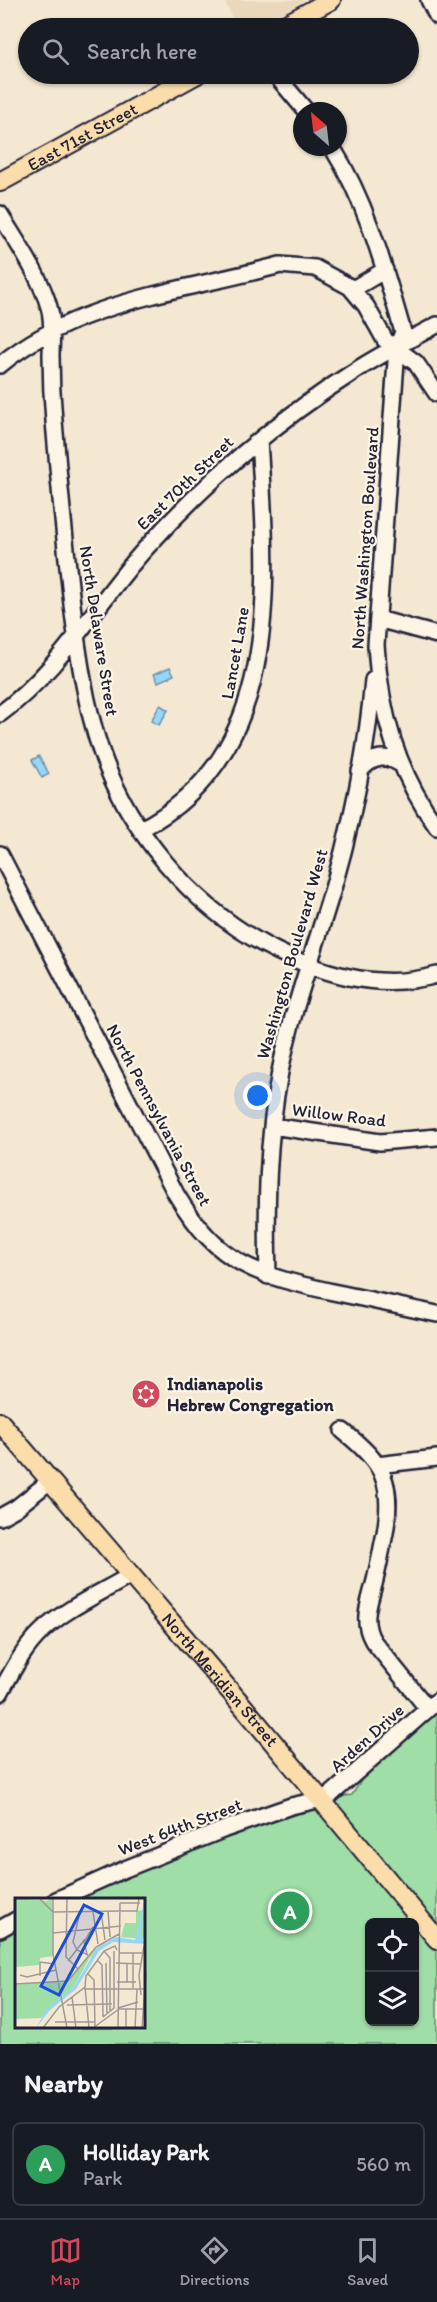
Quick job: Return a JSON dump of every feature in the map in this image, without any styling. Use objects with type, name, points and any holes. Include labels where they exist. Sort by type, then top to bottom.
[{"type":"main road","points":[[297,18],[330,0]]},
{"type":"main road","name":"East 71st Street","points":[[0,183],[179,84]]},
{"type":"main road","name":"North Meridian Street","points":[[0,1422],[437,1939]]},
{"type":"street","points":[[429,0],[437,16]]},
{"type":"street","points":[[283,84],[298,102]]},
{"type":"street","name":"North Washington Boulevard","points":[[337,156],[365,210],[403,332],[397,347],[376,645],[383,706],[402,765],[420,801],[437,827]]},
{"type":"street","points":[[0,214],[46,298],[52,331]]},
{"type":"street","points":[[0,365],[52,331],[97,311],[280,264],[315,268],[337,278],[353,289],[366,306],[384,340],[397,347],[419,366],[437,394]]},
{"type":"street","points":[[353,289],[385,270]]},
{"type":"street","name":"East 70th Street","points":[[0,714],[47,674],[113,588],[158,535],[215,478],[259,441],[342,379],[437,325]]},
{"type":"street","name":"North Delaware Street","points":[[52,331],[53,406],[76,636],[89,705],[101,750],[120,793],[141,829],[175,873],[216,912],[260,942],[307,966],[330,974],[370,981],[419,979],[437,975]]},
{"type":"street","name":"Lancet Lane","points":[[141,829],[171,812],[201,786],[228,749],[244,713],[256,662],[264,589],[266,535],[259,441]]},
{"type":"street","points":[[378,619],[437,635]]},
{"type":"street","name":"Washington Boulevard West","points":[[268,1276],[266,1208],[272,1126],[280,1072],[307,966],[334,883],[360,771],[376,645]]},
{"type":"street","points":[[360,771],[371,760],[380,758],[387,758],[402,765]]},
{"type":"street","name":"North Pennsylvania Street","points":[[0,854],[184,1207],[205,1234],[225,1253],[268,1276],[437,1314]]},
{"type":"street","name":"Willow Road","points":[[272,1126],[380,1142],[437,1137]]},
{"type":"street","points":[[343,1431],[377,1465],[386,1482],[390,1504],[378,1572],[366,1611],[367,1628],[373,1641],[433,1705]]},
{"type":"street","points":[[377,1465],[437,1458]]},
{"type":"street","points":[[0,1517],[16,1509],[50,1481]]},
{"type":"street","points":[[0,1693],[24,1652],[39,1633],[58,1618],[131,1575]]},
{"type":"street","name":"Arden Drive","points":[[321,1800],[342,1787],[433,1705]]},
{"type":"street","name":"West 64th Street","points":[[61,1898],[125,1869],[225,1829],[291,1806],[321,1800]]},
{"type":"street","points":[[0,1929],[15,1921]]},
{"type":"shaded area","points":[[224,0],[305,0],[274,18],[232,18]]},
{"type":"green space","points":[[437,1712],[437,2044],[0,2044],[0,1931],[15,1923],[15,2029],[146,2029],[146,1898],[62,1898],[321,1800],[352,1795],[362,1779]]},
{"type":"water","points":[[170,667],[174,675],[158,682],[154,674]]},
{"type":"water","points":[[160,705],[168,710],[159,725],[151,721]]},
{"type":"water","points":[[39,756],[49,774],[42,778],[32,760]]},
{"type":"place","name":"Indianapolis Hebrew Congregation","points":[[146,1394]]},
{"type":"place","name":"Holliday Park","points":[[290,1911]]}]
